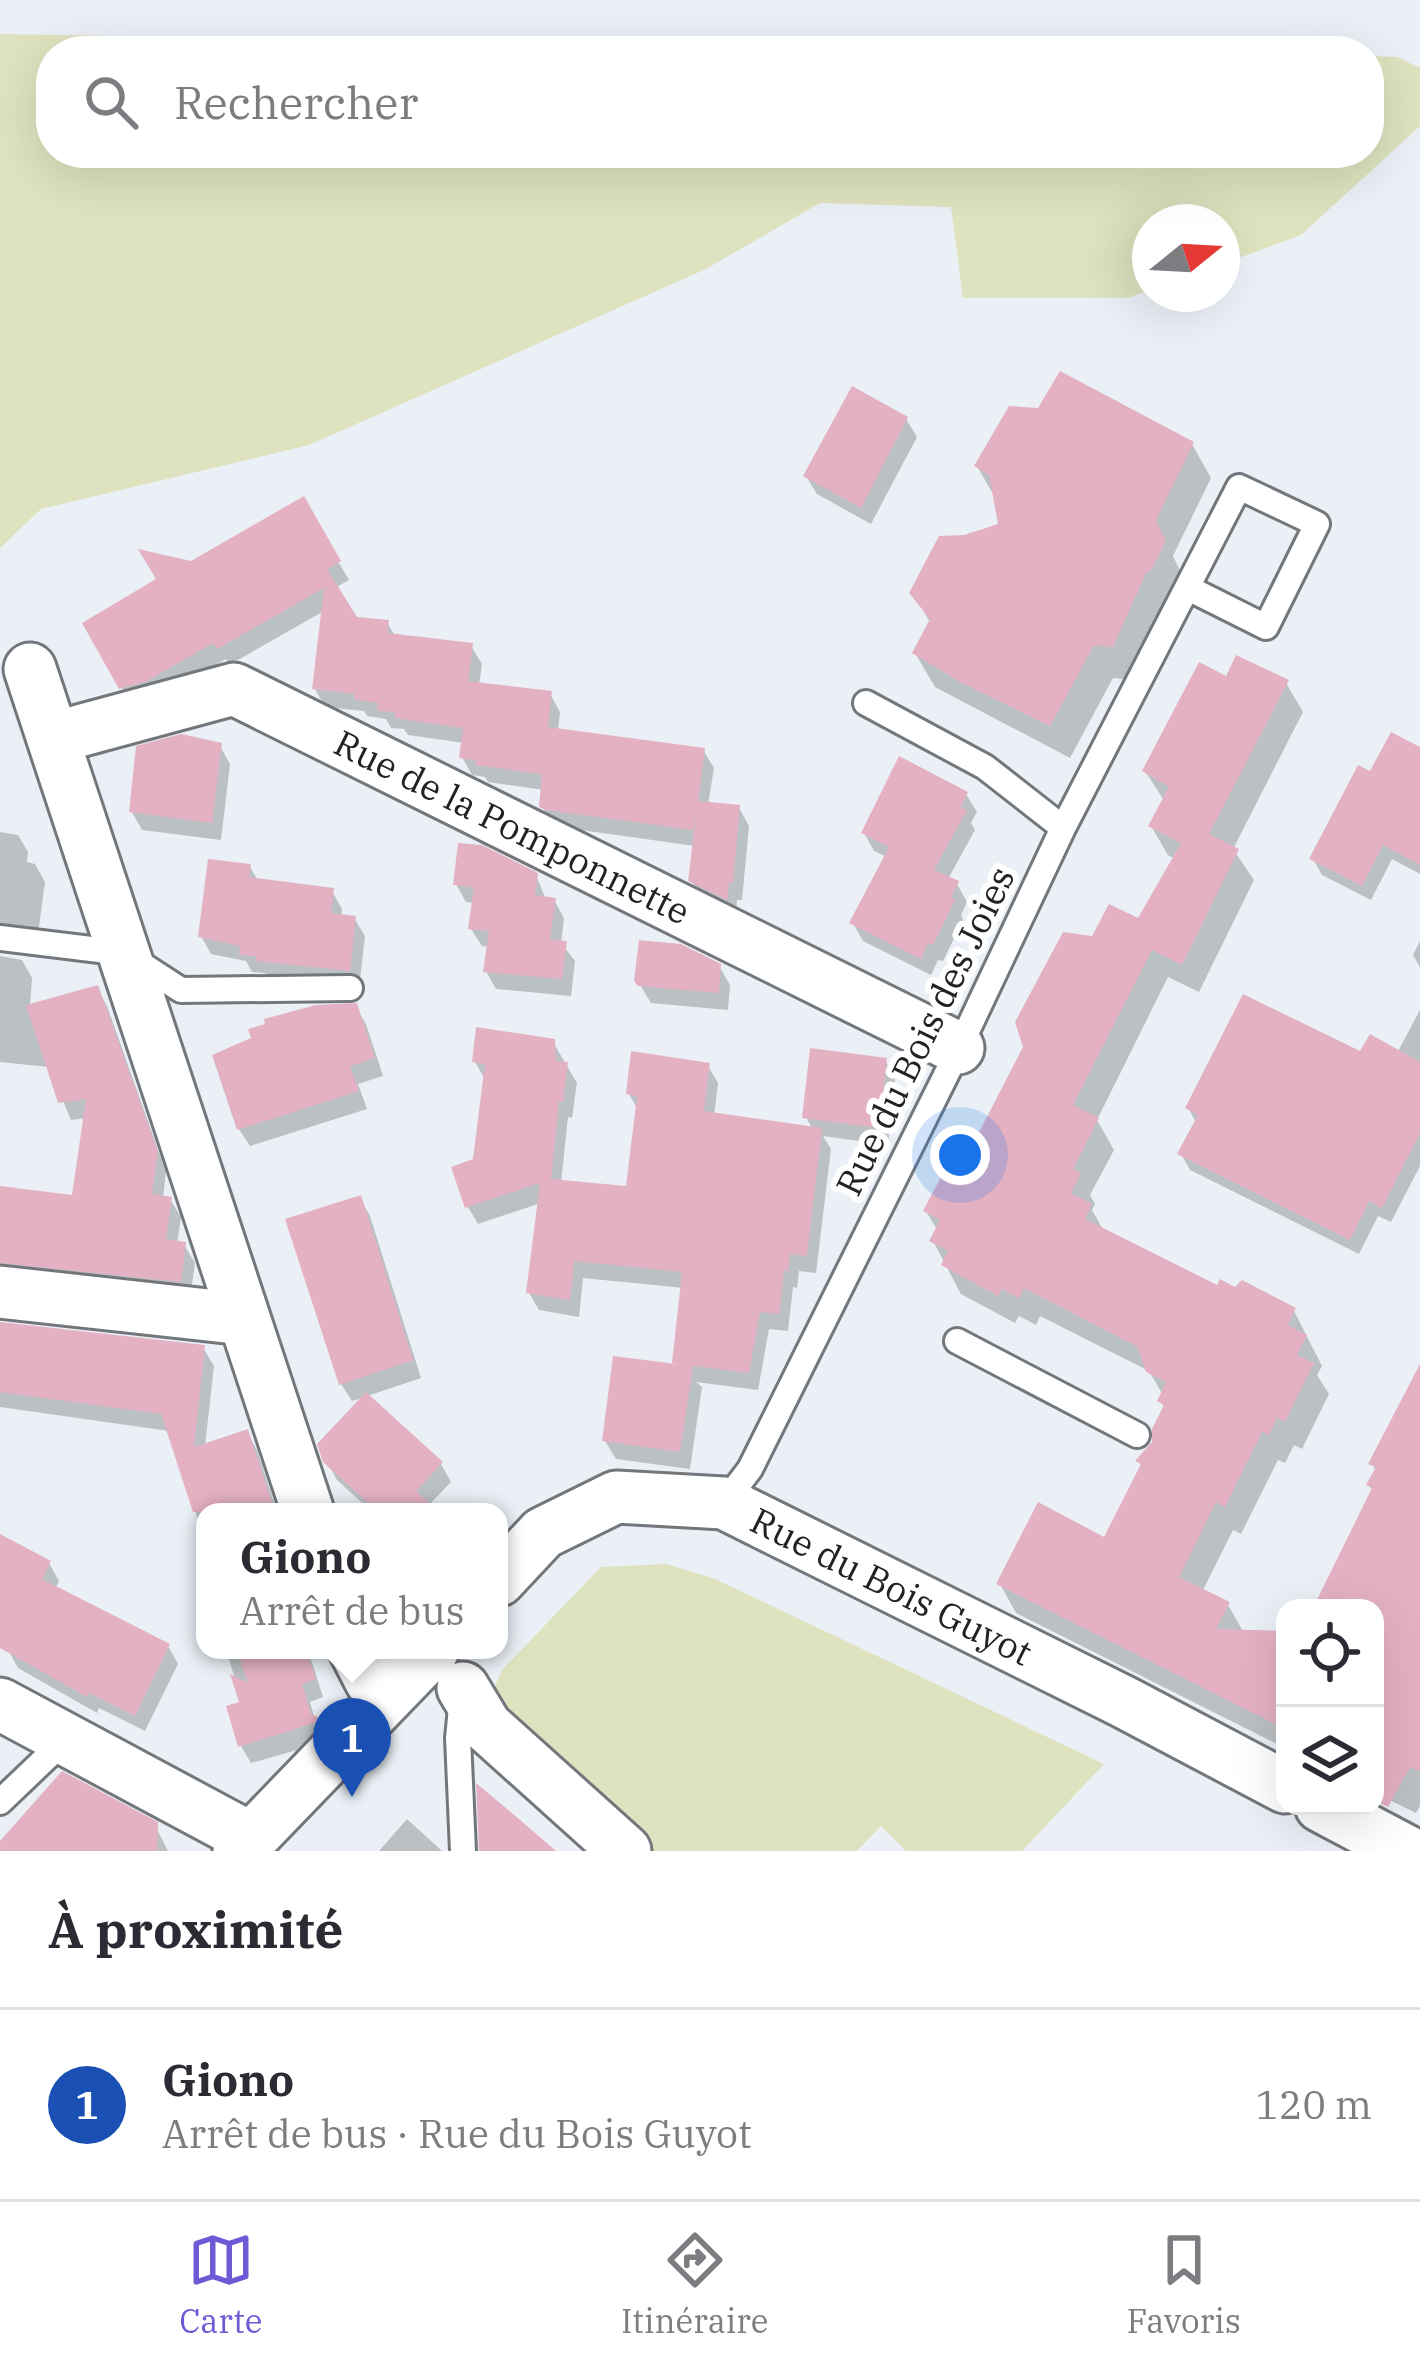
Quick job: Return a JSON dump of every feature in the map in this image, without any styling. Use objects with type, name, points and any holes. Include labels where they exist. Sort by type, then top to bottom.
[{"type":"street","points":[[30,668],[305,1503]]},
{"type":"street","name":"Rue de la Pomponnette","points":[[53,738],[233,689],[958,1048]]},
{"type":"street","points":[[0,1292],[244,1319]]},
{"type":"street","name":"Rue du Bois Guyot","points":[[508,1570],[543,1533],[616,1498],[724,1503],[1276,1782]]},
{"type":"street","points":[[360,1659],[386,1696]]},
{"type":"street","points":[[0,1704],[245,1845],[386,1696],[442,1664],[486,1726],[625,1851]]},
{"type":"street","points":[[1338,1815],[1406,1851]]},
{"type":"lane","name":"Rue du Bois des Joies","points":[[724,1503],[750,1469],[1063,828],[1239,487],[1317,524],[1265,627],[1188,587]]},
{"type":"lane","points":[[866,703],[985,767],[1063,828]]},
{"type":"lane","points":[[0,938],[124,953],[181,990],[350,988]]},
{"type":"lane","points":[[957,1341],[1137,1436]]},
{"type":"lane","points":[[442,1664],[458,1738],[463,1851]]},
{"type":"lane","points":[[0,1802],[66,1739]]},
{"type":"green space","points":[[0,34],[123,36],[36,36],[36,168],[1374,168],[1301,235],[1240,257],[1240,204],[1132,204],[1132,297],[1128,298],[963,298],[951,207],[820,203],[706,269],[309,445],[41,509],[0,548]]},
{"type":"green space","points":[[1384,57],[1420,68],[1420,126],[1384,159]]},
{"type":"green space","points":[[666,1564],[713,1578],[1104,1764],[1022,1851],[906,1851],[881,1826],[857,1851],[641,1851],[487,1704],[502,1670],[601,1567]]},
{"type":"building","points":[[1060,371],[1194,442],[1156,520],[1166,541],[1113,647],[1094,645],[1050,726],[912,653],[930,619],[909,593],[939,536],[964,535],[998,524],[989,475],[974,466],[1009,406],[1038,408]]},
{"type":"building","points":[[852,386],[908,417],[861,508],[803,476]]},
{"type":"building","points":[[304,496],[341,561],[327,569],[357,617],[389,620],[388,633],[473,643],[468,681],[552,691],[548,727],[705,748],[698,801],[740,805],[733,883],[729,883],[727,900],[688,881],[696,814],[693,830],[546,810],[539,807],[542,774],[475,765],[476,760],[459,758],[463,728],[395,718],[395,712],[377,711],[378,703],[354,699],[354,694],[312,689],[324,588],[217,649],[213,643],[147,681],[119,689],[82,623],[156,579],[138,549],[191,561]]},
{"type":"building","points":[[1236,655],[1289,680],[1209,834],[1239,849],[1182,965],[1152,950],[1073,1105],[1099,1118],[1073,1169],[1081,1173],[1071,1193],[1092,1204],[1085,1219],[1217,1285],[1220,1279],[1235,1287],[1242,1280],[1296,1308],[1288,1325],[1307,1335],[1297,1355],[1314,1363],[1285,1422],[1277,1418],[1269,1435],[1262,1432],[1225,1507],[1216,1502],[1179,1577],[1230,1602],[1216,1629],[1276,1631],[1276,1724],[996,1584],[1038,1502],[1104,1537],[1141,1464],[1135,1461],[1152,1442],[1152,1429],[1164,1405],[1157,1401],[1166,1382],[1146,1372],[1138,1347],[1024,1288],[1019,1298],[1002,1289],[998,1296],[941,1265],[948,1251],[929,1241],[940,1220],[923,1211],[952,1156],[958,1158],[967,1141],[973,1144],[1023,1047],[1015,1022],[1063,932],[1092,936],[1109,904],[1138,918],[1181,843],[1148,826],[1169,787],[1142,771],[1199,662],[1226,676]]},
{"type":"building","points":[[1391,732],[1420,747],[1420,865],[1383,845],[1362,886],[1309,859],[1358,765],[1370,771]]},
{"type":"building","points":[[181,734],[222,743],[212,823],[129,812],[136,746]]},
{"type":"building","points":[[899,756],[968,792],[961,807],[967,810],[934,870],[959,881],[951,897],[955,900],[921,959],[849,923],[889,847],[861,833]]},
{"type":"building","points":[[458,843],[482,845],[538,873],[535,895],[556,898],[550,939],[567,941],[562,979],[483,972],[489,931],[468,929],[474,887],[453,885]]},
{"type":"building","points":[[208,859],[251,864],[249,877],[334,888],[331,913],[356,916],[350,971],[255,961],[256,956],[239,955],[240,946],[198,937]]},
{"type":"building","points":[[639,940],[681,944],[721,964],[719,993],[638,986],[634,981]]},
{"type":"building","points":[[98,985],[158,1152],[152,1194],[172,1197],[166,1239],[186,1242],[181,1282],[0,1263],[0,1186],[72,1195],[86,1099],[58,1103],[26,1005]]},
{"type":"building","points":[[1243,994],[1360,1051],[1370,1034],[1420,1062],[1420,1133],[1382,1208],[1369,1201],[1350,1240],[1177,1154],[1198,1115],[1185,1108]]},
{"type":"building","points":[[357,1003],[375,1058],[350,1066],[359,1091],[237,1130],[212,1055],[251,1038],[248,1029],[265,1024],[264,1019],[316,1005]]},
{"type":"building","points":[[476,1027],[555,1039],[556,1061],[568,1062],[551,1179],[626,1186],[637,1096],[626,1094],[631,1051],[710,1063],[704,1111],[822,1128],[807,1256],[790,1254],[779,1314],[760,1312],[749,1373],[672,1363],[682,1272],[574,1261],[570,1300],[526,1293],[540,1183],[465,1208],[451,1167],[473,1159],[485,1064],[472,1062]]},
{"type":"building","points":[[810,1048],[887,1058],[879,1128],[802,1118]]},
{"type":"building","points":[[361,1195],[413,1360],[339,1385],[285,1219]]},
{"type":"building","points":[[0,1322],[205,1345],[194,1447],[248,1429],[272,1503],[196,1503],[193,1512],[161,1414],[0,1392]]},
{"type":"building","points":[[613,1356],[693,1366],[680,1452],[602,1441]]},
{"type":"building","points":[[1420,1364],[1420,1772],[1410,1767],[1388,1807],[1384,1805],[1384,1599],[1317,1599],[1372,1488],[1366,1485],[1376,1467],[1368,1464]]},
{"type":"building","points":[[366,1392],[443,1462],[416,1491],[429,1503],[368,1503],[323,1462],[317,1444]]},
{"type":"building","points":[[0,1534],[51,1561],[42,1579],[170,1644],[135,1716],[89,1693],[87,1697],[0,1648]]},
{"type":"building","points":[[240,1659],[309,1659],[316,1679],[302,1684],[311,1714],[324,1720],[238,1747],[226,1706],[239,1702],[230,1674],[248,1683]]},
{"type":"building","points":[[62,1771],[158,1822],[157,1851],[0,1851],[0,1841]]},
{"type":"building","points":[[476,1783],[519,1819],[556,1851],[479,1851]]},
{"type":"place","name":"Giono","points":[[352,1797]]}]
